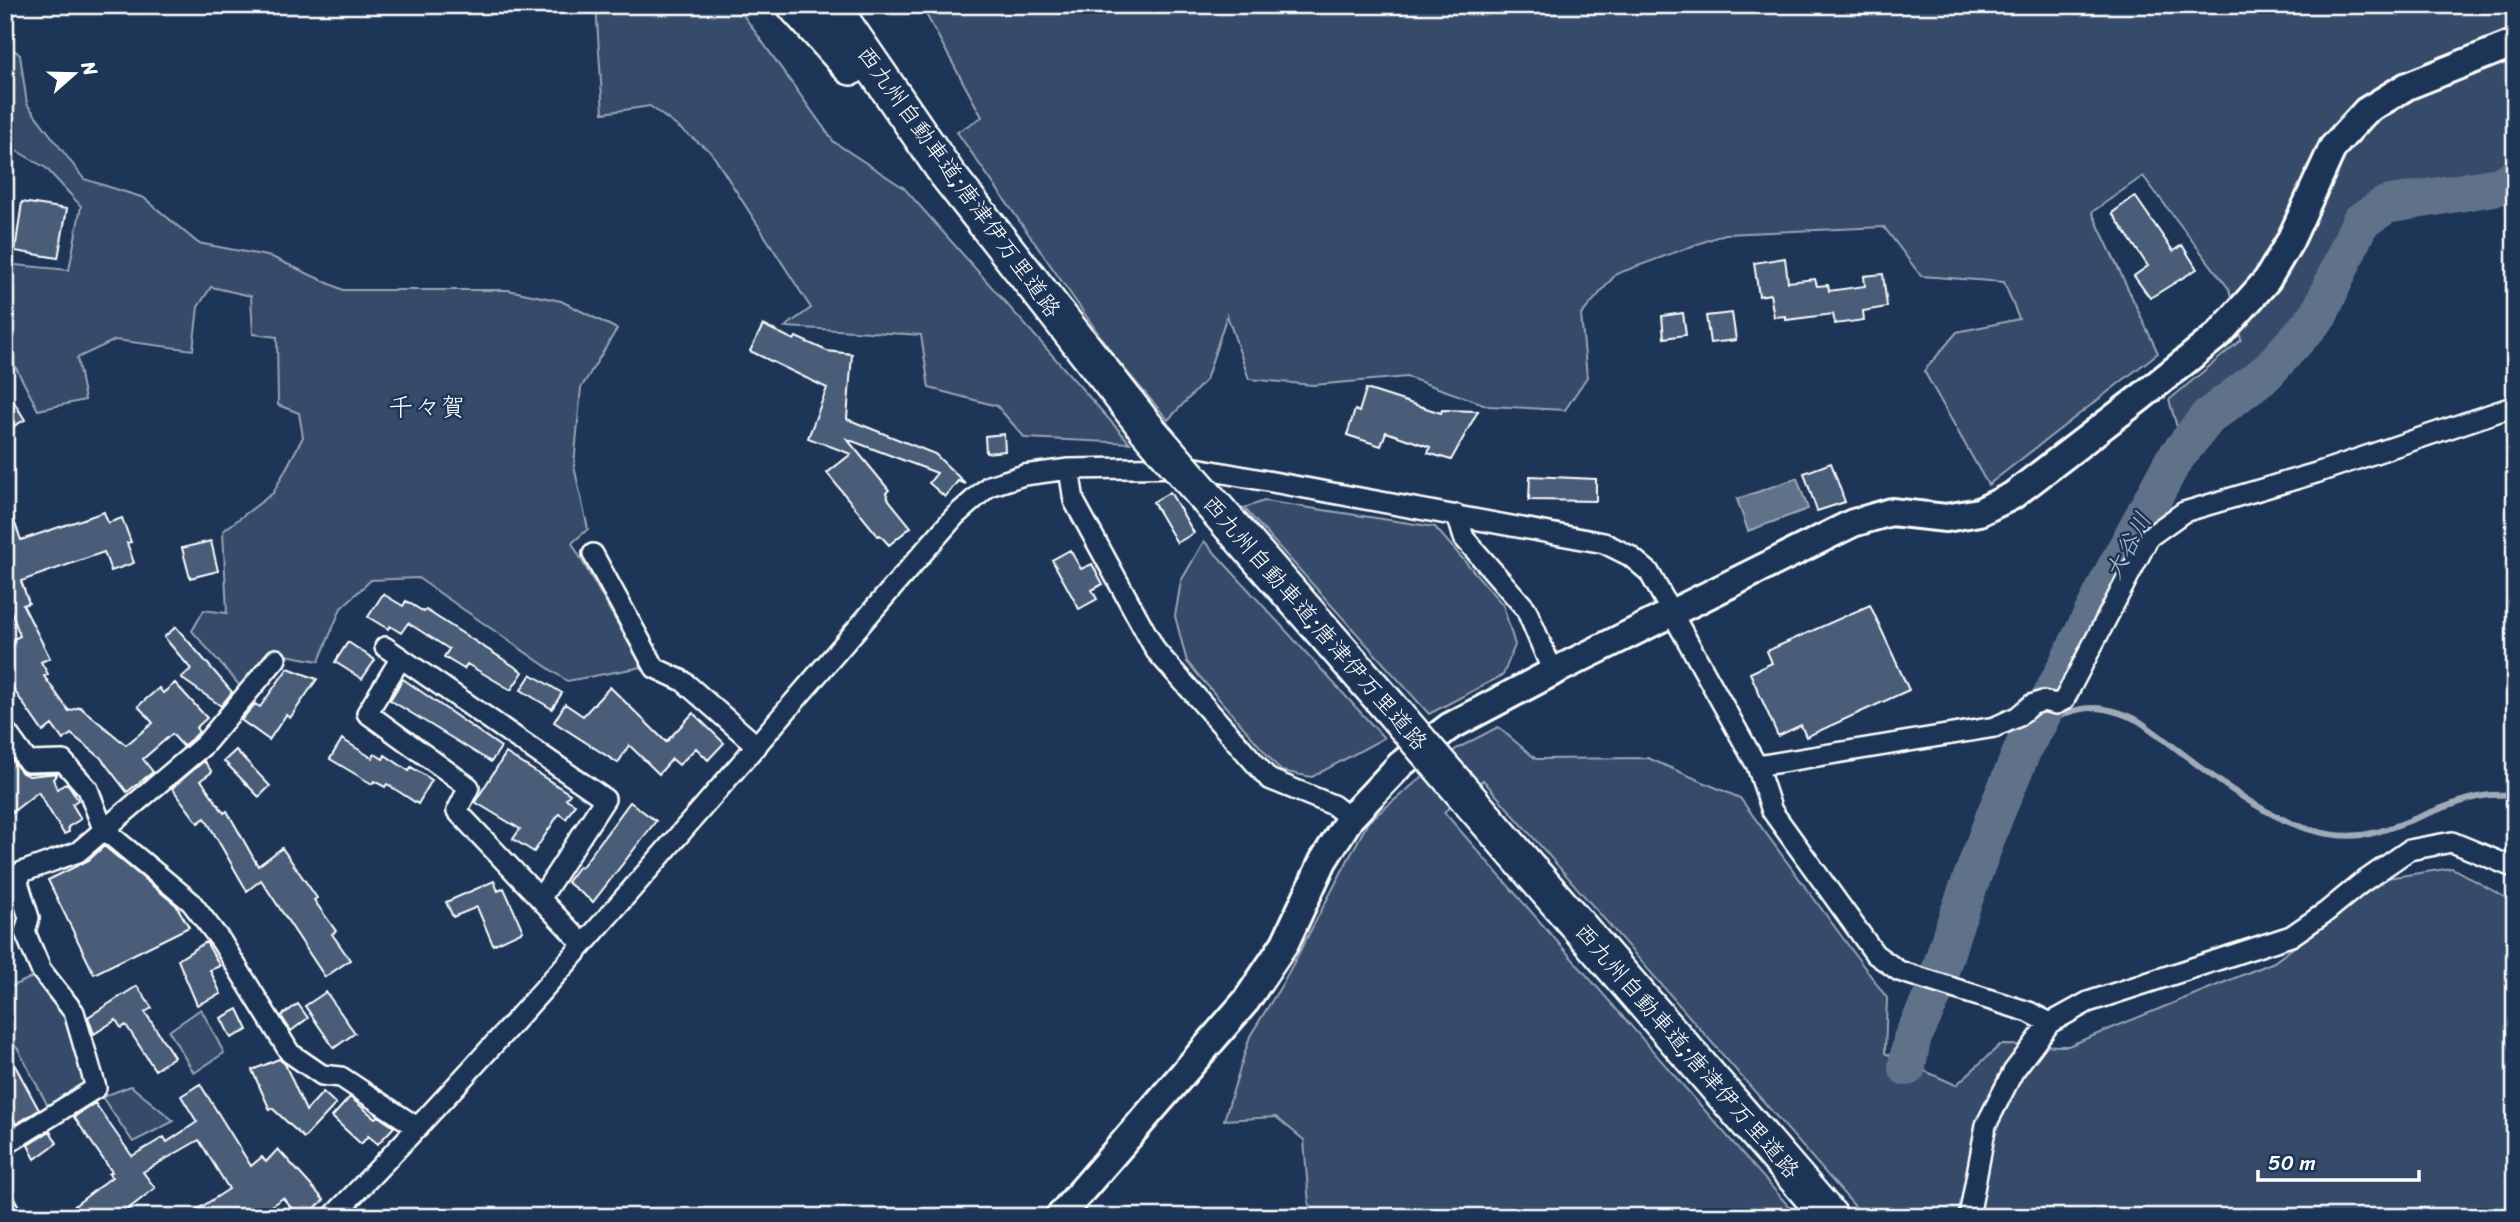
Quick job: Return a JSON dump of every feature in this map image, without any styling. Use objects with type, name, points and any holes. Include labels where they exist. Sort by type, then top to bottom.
[{"type":"highway","points":[[795,5],[947,174]]},
{"type":"highway","name":"西九州自動車道;唐津伊万里道路","points":[[831,5],[947,174],[1148,430],[1830,1217]]},
{"type":"street","points":[[1059,1217],[1246,1001],[1285,943],[1323,861],[1350,818],[1401,764],[1449,727],[1671,612],[1853,523],[1891,512],[1946,518],[1979,512],[2012,496],[2219,334],[2267,280],[2290,241],[2333,147],[2365,111],[2407,86],[2515,43]]},
{"type":"street","points":[[1757,766],[1995,727],[2017,717],[2031,705],[2064,700],[2148,537],[2184,512],[2316,473],[2515,405]]},
{"type":"street","points":[[332,1217],[418,1128],[757,746],[955,516],[989,486],[1024,475],[1069,470],[1191,467],[1604,543],[1630,556],[1649,572],[1757,766],[1772,811],[1875,954],[1899,971],[2028,1012],[2050,1023]]},
{"type":"street","points":[[1069,470],[1074,501],[1156,652],[1269,779],[1333,805],[1350,818]]},
{"type":"street","points":[[1457,515],[1464,538],[1525,609],[1553,672]]},
{"type":"street","points":[[593,554],[655,668],[683,681],[757,746]]},
{"type":"street","points":[[385,646],[605,799],[540,899]]},
{"type":"street","points":[[401,658],[367,713],[469,787],[457,811],[582,943]]},
{"type":"street","points":[[5,1145],[96,1088],[74,1012],[41,970],[25,932],[29,918],[18,882],[22,872],[78,852],[204,745],[276,659]]},
{"type":"street","points":[[5,730],[28,762],[63,761],[88,789],[103,829],[191,902],[221,941],[290,1054],[322,1075],[341,1077],[418,1128]]},
{"type":"street","points":[[1969,1217],[1986,1125],[2013,1072],[2050,1023],[2088,1002],[2291,936],[2409,850],[2452,842],[2515,868]]},
{"type":"street","points":[[5,1204],[12,1217]]},
{"type":"shaded area","points":[[596,5],[736,5],[834,142],[904,188],[1130,443],[1025,438],[997,406],[929,388],[921,335],[785,327],[811,308],[711,152],[650,106],[603,113]]},
{"type":"shaded area","points":[[921,5],[2515,5],[2515,167],[2496,180],[2386,198],[2354,216],[2319,305],[2253,370],[2177,427],[2169,400],[2241,340],[2229,289],[2143,176],[2092,212],[2158,353],[1988,485],[1924,371],[1957,332],[2019,319],[2004,282],[1921,276],[1884,227],[1725,234],[1616,274],[1581,315],[1587,377],[1565,410],[1489,406],[1407,377],[1313,385],[1249,379],[1227,315],[1206,380],[1168,420],[1117,360],[957,132],[982,117]]},
{"type":"shaded area","points":[[5,42],[20,55],[27,104],[84,179],[144,198],[198,243],[272,257],[343,290],[508,290],[561,301],[617,329],[581,388],[574,466],[588,529],[572,543],[642,667],[567,681],[418,578],[371,580],[341,608],[319,661],[274,653],[240,686],[192,631],[204,610],[227,613],[223,531],[273,493],[303,437],[299,413],[278,405],[277,337],[253,334],[251,296],[211,287],[198,307],[193,350],[115,340],[77,358],[85,400],[38,410],[5,347],[5,264],[69,270],[81,206],[46,168],[5,144]]},
{"type":"shaded area","points":[[1797,478],[1808,509],[1748,531],[1737,499]]},
{"type":"shaded area","points":[[1264,501],[1435,527],[1503,605],[1515,645],[1503,675],[1429,714],[1244,508]]},
{"type":"shaded area","points":[[1204,541],[1384,738],[1312,777],[1281,771],[1187,662],[1175,616],[1181,581]]},
{"type":"shaded area","points":[[1498,727],[1536,759],[1648,758],[1740,798],[1887,998],[1885,1053],[1956,1085],[2000,1045],[2068,1046],[2274,962],[2387,878],[2452,868],[2515,903],[2515,1217],[1864,1217],[1483,780],[1444,812],[1798,1217],[1325,1217],[1309,1205],[1304,1140],[1276,1117],[1224,1120],[1250,1036],[1284,981],[1368,822],[1456,749]]},
{"type":"shaded area","points":[[33,977],[65,1015],[86,1086],[50,1110],[18,1049],[5,1037],[5,989]]},
{"type":"shaded area","points":[[201,1009],[224,1053],[194,1073],[169,1031]]},
{"type":"shaded area","points":[[131,1086],[174,1121],[133,1142],[102,1097]]},
{"type":"building","points":[[2135,196],[2173,251],[2182,245],[2197,269],[2150,298],[2134,276],[2148,266],[2112,213]]},
{"type":"building","points":[[22,202],[67,209],[58,258],[15,251]]},
{"type":"building","points":[[1785,258],[1788,282],[1815,279],[1817,286],[1828,285],[1829,291],[1865,286],[1864,276],[1883,274],[1887,307],[1863,311],[1864,320],[1835,324],[1833,314],[1786,320],[1786,316],[1774,317],[1770,294],[1759,296],[1754,263]]},
{"type":"building","points":[[1683,313],[1686,335],[1664,338],[1662,316]]},
{"type":"building","points":[[1732,313],[1736,340],[1710,343],[1706,316]]},
{"type":"building","points":[[763,325],[794,340],[796,337],[827,351],[852,354],[847,419],[935,454],[966,484],[958,481],[945,497],[929,483],[937,473],[847,439],[889,490],[886,493],[889,500],[911,527],[889,545],[878,536],[827,473],[851,454],[808,438],[827,388],[750,351]]},
{"type":"building","points":[[5,387],[25,420],[5,431]]},
{"type":"building","points":[[1366,389],[1441,413],[1442,410],[1478,411],[1451,460],[1428,453],[1430,447],[1386,432],[1381,446],[1347,435],[1355,410],[1359,412]]},
{"type":"building","points":[[1004,434],[1005,451],[986,453],[985,436]]},
{"type":"building","points":[[1831,463],[1845,502],[1817,511],[1804,473]]},
{"type":"building","points":[[1530,476],[1596,479],[1596,501],[1529,500]]},
{"type":"building","points":[[1170,492],[1194,533],[1177,543],[1153,502]]},
{"type":"building","points":[[8,504],[21,540],[104,512],[108,523],[122,518],[131,542],[127,543],[134,563],[111,571],[104,552],[21,581],[29,603],[23,605],[50,658],[41,662],[48,674],[44,676],[69,711],[80,707],[126,745],[153,723],[138,706],[159,688],[163,693],[175,683],[207,718],[196,728],[199,732],[183,746],[172,734],[143,759],[153,772],[127,792],[100,757],[71,734],[63,740],[52,725],[43,732],[5,677],[5,643],[20,636],[5,594],[5,505]]},
{"type":"building","points":[[211,541],[218,571],[190,578],[182,548]]},
{"type":"building","points":[[1070,550],[1081,569],[1092,564],[1103,584],[1092,590],[1097,599],[1079,609],[1052,560]]},
{"type":"building","points":[[383,594],[403,606],[406,601],[424,612],[426,610],[523,672],[511,690],[467,664],[464,669],[444,657],[449,649],[408,623],[401,633],[390,626],[388,629],[368,617]]},
{"type":"building","points":[[1870,605],[1909,690],[1806,737],[1801,725],[1778,736],[1750,673],[1772,663],[1767,651]]},
{"type":"building","points":[[176,627],[232,692],[221,706],[181,678],[191,669],[164,637]]},
{"type":"building","points":[[348,642],[375,660],[362,679],[335,662]]},
{"type":"building","points":[[288,668],[317,679],[290,718],[286,715],[269,740],[241,720],[255,704],[260,707]]},
{"type":"building","points":[[531,674],[562,693],[552,709],[521,690]]},
{"type":"building","points":[[403,679],[501,747],[491,762],[390,700]]},
{"type":"building","points":[[610,687],[666,742],[693,713],[724,743],[708,760],[696,748],[679,765],[672,759],[659,774],[629,745],[618,763],[554,722],[565,704],[583,716]]},
{"type":"building","points":[[342,739],[372,758],[375,754],[383,759],[385,755],[409,771],[411,767],[432,780],[418,804],[387,784],[385,787],[374,781],[372,784],[330,759]]},
{"type":"building","points":[[236,750],[270,786],[259,797],[224,761]]},
{"type":"building","points":[[5,751],[22,773],[29,776],[58,773],[53,779],[57,789],[67,783],[78,800],[72,804],[81,819],[68,827],[69,832],[64,834],[38,792],[5,818]]},
{"type":"building","points":[[506,753],[570,794],[566,799],[575,804],[566,819],[559,814],[534,852],[513,839],[520,829],[475,802]]},
{"type":"building","points":[[204,761],[212,772],[201,780],[224,813],[227,811],[258,866],[282,848],[336,931],[332,934],[350,960],[325,977],[261,880],[247,891],[205,818],[198,823],[172,788]]},
{"type":"building","points":[[630,802],[656,821],[593,902],[567,882],[579,866],[581,868]]},
{"type":"building","points":[[104,846],[176,905],[189,927],[94,974],[48,880],[89,860]]},
{"type":"building","points":[[494,881],[498,891],[504,888],[523,931],[493,945],[477,907],[453,917],[446,902]]},
{"type":"building","points":[[206,942],[220,966],[210,970],[221,994],[197,1005],[178,960]]},
{"type":"building","points":[[137,986],[152,1008],[145,1012],[174,1057],[155,1070],[126,1025],[121,1028],[116,1020],[94,1034],[88,1017]]},
{"type":"building","points":[[326,992],[355,1033],[334,1048],[305,1006]]},
{"type":"building","points":[[298,1004],[308,1018],[291,1031],[281,1016]]},
{"type":"building","points":[[238,1009],[248,1030],[231,1038],[221,1018]]},
{"type":"building","points":[[5,1047],[39,1110],[16,1124],[5,1103]]},
{"type":"building","points":[[279,1059],[285,1064],[306,1111],[323,1092],[336,1104],[304,1138],[272,1108],[270,1110],[252,1070]]},
{"type":"building","points":[[200,1084],[251,1166],[262,1157],[266,1162],[278,1149],[324,1200],[305,1217],[299,1217],[283,1198],[254,1217],[186,1217],[229,1189],[199,1140],[143,1172],[155,1188],[118,1217],[60,1217],[112,1177],[109,1174],[112,1172],[74,1117],[95,1103],[132,1156],[164,1137],[167,1142],[197,1122],[181,1096]]},
{"type":"building","points":[[350,1097],[375,1118],[378,1116],[394,1127],[378,1144],[368,1136],[361,1144],[332,1117]]},
{"type":"building","points":[[50,1131],[57,1143],[35,1159],[28,1145]]},
{"type":"waterway","name":"大谷川","points":[[1907,1067],[1912,1039],[1933,995],[1952,932],[1995,815],[2025,744],[2173,461],[2208,417],[2266,373],[2319,315],[2360,222],[2386,205],[2499,186],[2515,178]]},
{"type":"waterway","points":[[2038,723],[2088,708],[2122,714],[2139,721],[2220,782],[2281,819],[2313,831],[2345,836],[2377,832],[2469,799],[2515,795]]},
{"type":"district","name":"千々賀","points":[[427,407]]}]
